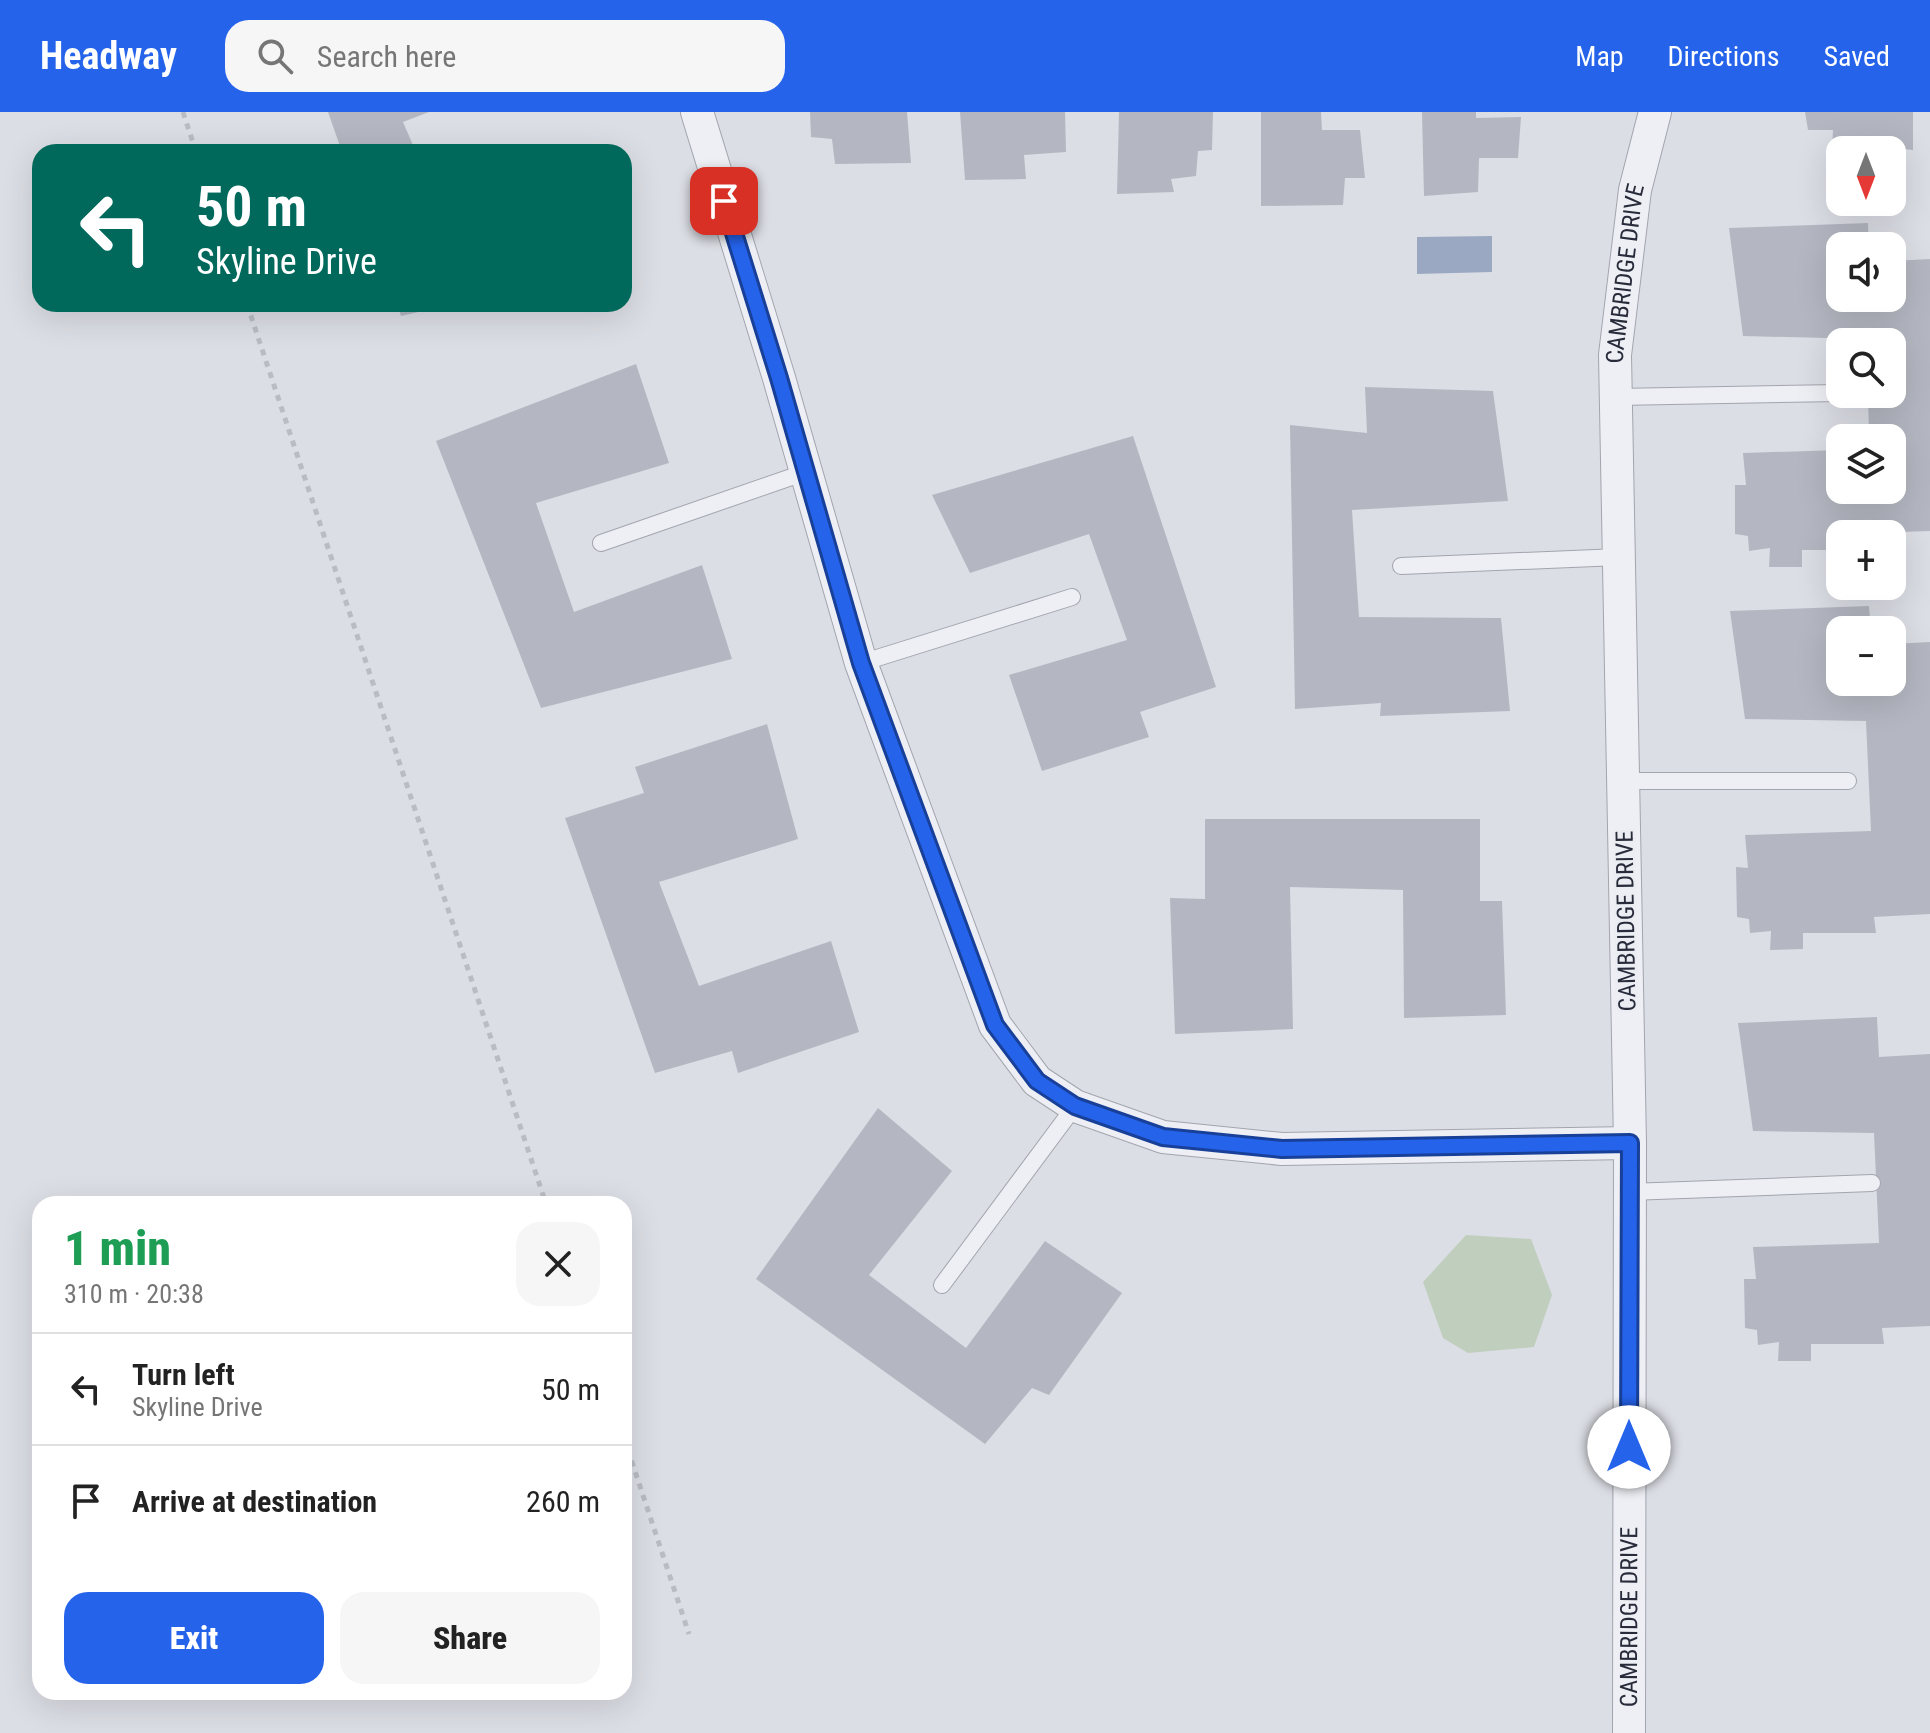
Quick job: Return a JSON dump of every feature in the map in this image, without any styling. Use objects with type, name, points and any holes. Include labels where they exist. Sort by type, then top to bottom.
[{"type":"street","points":[[697,112],[861,663],[995,1025],[1037,1081],[1075,1106],[1163,1137],[1282,1149],[1630,1143]]},
{"type":"street","name":"CAMBRIDGE DRIVE","points":[[1629,1733],[1630,1143],[1615,355],[1635,190],[1655,112]]},
{"type":"lane","points":[[1616,397],[1826,393]]},
{"type":"lane","points":[[601,543],[806,472]]},
{"type":"lane","points":[[1401,566],[1619,557]]},
{"type":"lane","points":[[861,663],[1072,597]]},
{"type":"lane","points":[[1623,781],[1848,781]]},
{"type":"lane","points":[[942,1285],[1075,1106]]},
{"type":"lane","points":[[1629,1192],[1872,1183]]},
{"type":"path","points":[[183,112],[193,144]]},
{"type":"path","points":[[250,312],[543,1196]]},
{"type":"path","points":[[632,1462],[689,1634]]},
{"type":"green space","points":[[1466,1235],[1531,1239],[1552,1295],[1534,1347],[1468,1353],[1443,1338],[1423,1282]]},
{"type":"water","points":[[1492,236],[1492,272],[1417,274],[1417,237]]},
{"type":"building","points":[[328,112],[429,112],[403,122],[413,144],[339,144]]},
{"type":"building","points":[[810,112],[907,112],[911,163],[835,164],[832,139],[811,137]]},
{"type":"building","points":[[960,112],[1065,112],[1066,152],[1024,155],[1026,179],[965,180]]},
{"type":"building","points":[[1119,112],[1213,112],[1212,150],[1198,151],[1196,176],[1171,179],[1174,192],[1117,194]]},
{"type":"building","points":[[1261,112],[1321,112],[1322,130],[1360,130],[1365,178],[1345,178],[1343,205],[1261,206]]},
{"type":"building","points":[[1422,112],[1476,112],[1476,118],[1521,117],[1518,158],[1479,158],[1478,192],[1424,196]]},
{"type":"building","points":[[1805,112],[1913,112],[1913,150],[1906,149],[1906,136],[1833,136],[1833,130],[1808,130]]},
{"type":"building","points":[[1868,223],[1868,232],[1826,232],[1826,312],[1906,312],[1906,260],[1930,259],[1930,531],[1906,532],[1906,520],[1826,520],[1826,550],[1802,550],[1802,567],[1769,567],[1770,548],[1749,551],[1748,536],[1735,534],[1735,485],[1746,485],[1743,453],[1826,450],[1826,504],[1906,504],[1906,424],[1869,424],[1868,408],[1906,408],[1906,328],[1826,328],[1826,338],[1743,336],[1729,228]]},
{"type":"building","points":[[636,364],[669,463],[536,503],[574,612],[702,565],[732,659],[541,708],[436,441]]},
{"type":"building","points":[[1365,387],[1493,391],[1508,501],[1352,510],[1359,617],[1501,618],[1510,711],[1380,716],[1381,703],[1295,709],[1290,425],[1367,433]]},
{"type":"building","points":[[1133,436],[1216,687],[1140,712],[1149,737],[1042,771],[1009,675],[1127,640],[1089,534],[970,573],[932,495]]},
{"type":"building","points":[[1869,606],[1870,616],[1826,616],[1826,696],[1906,696],[1906,643],[1930,642],[1930,914],[1874,917],[1876,933],[1803,933],[1803,949],[1770,950],[1771,931],[1750,933],[1749,919],[1737,917],[1736,867],[1748,868],[1745,835],[1871,831],[1866,721],[1745,719],[1730,611]]},
{"type":"building","points":[[767,724],[798,839],[659,882],[699,986],[831,941],[859,1032],[738,1073],[732,1051],[655,1073],[565,818],[644,793],[635,767]]},
{"type":"building","points":[[1205,819],[1480,819],[1480,901],[1502,901],[1506,1015],[1404,1018],[1403,890],[1290,887],[1293,1029],[1175,1034],[1170,898],[1205,899]]},
{"type":"building","points":[[1877,1017],[1879,1057],[1930,1054],[1930,1326],[1882,1328],[1884,1344],[1811,1344],[1811,1361],[1778,1361],[1779,1342],[1758,1345],[1757,1330],[1745,1328],[1744,1279],[1756,1279],[1753,1247],[1879,1243],[1874,1133],[1753,1131],[1738,1023]]},
{"type":"building","points":[[878,1108],[952,1171],[869,1275],[966,1348],[1045,1241],[1122,1293],[1049,1395],[1032,1388],[985,1444],[756,1279]]},
{"type":"route","points":[[724,201],[779,378],[861,663],[995,1025],[1037,1081],[1075,1106],[1163,1137],[1282,1149],[1630,1143],[1629,1447]]}]
